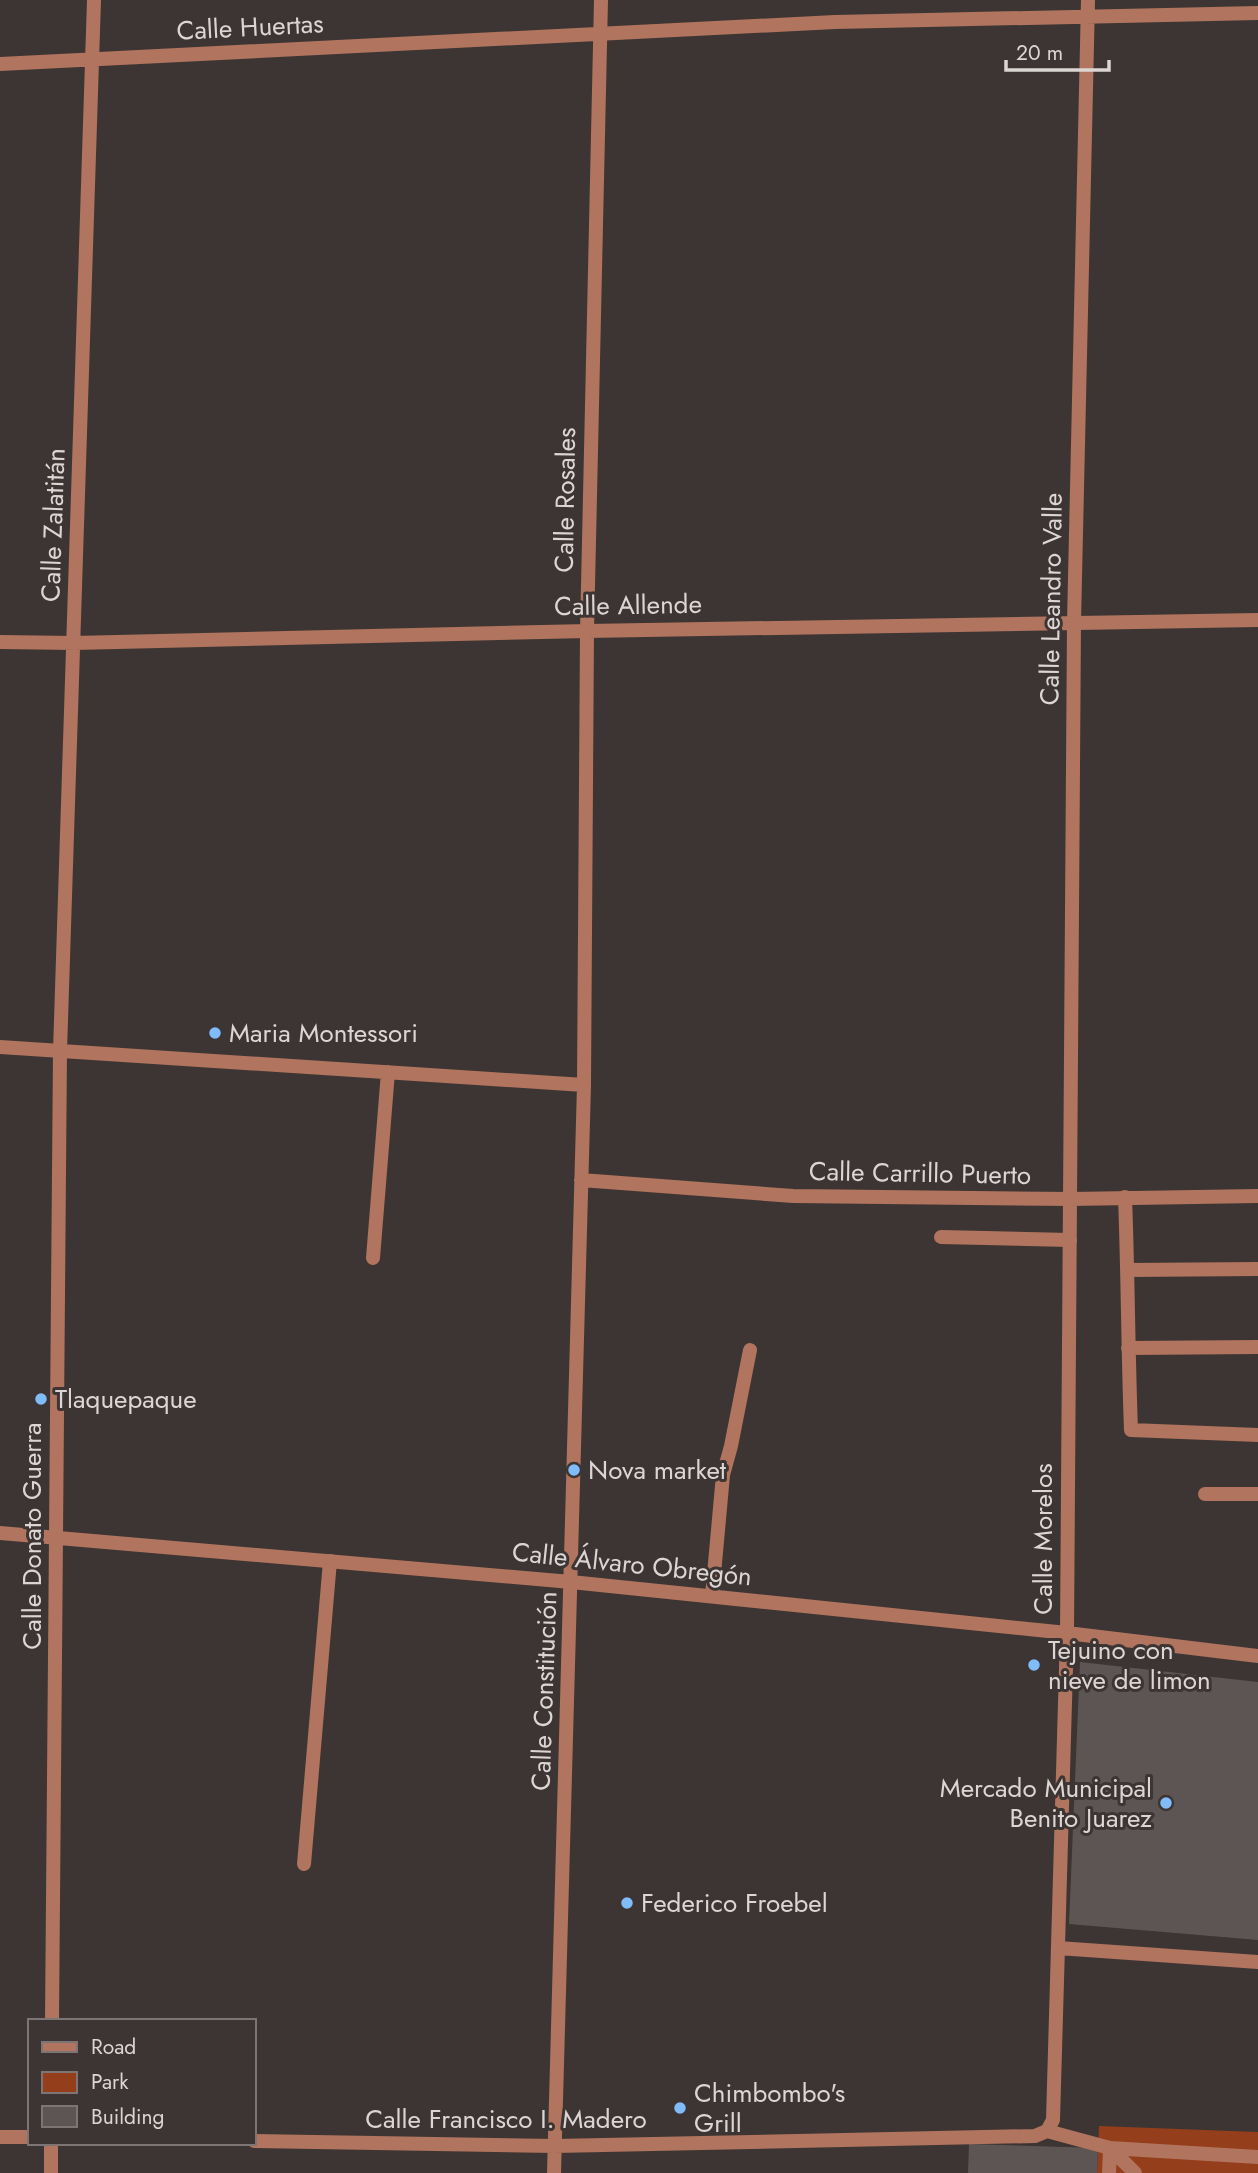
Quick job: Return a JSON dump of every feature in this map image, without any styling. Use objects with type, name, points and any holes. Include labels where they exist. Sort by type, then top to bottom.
[{"type":"street","name":"Calle Zalatitán","points":[[60,1051],[94,0]]},
{"type":"street","name":"Calle Rosales","points":[[584,1085],[587,631],[601,0]]},
{"type":"street","name":"Calle Leandro Valle","points":[[1070,1199],[1074,622],[1088,0]]},
{"type":"street","name":"Calle Huertas","points":[[0,64],[835,22],[1258,13]]},
{"type":"street","name":"Calle Allende","points":[[0,642],[74,643],[1258,620]]},
{"type":"street","points":[[0,1047],[584,1085]]},
{"type":"street","name":"Calle Donato Guerra","points":[[52,2019],[60,1051]]},
{"type":"street","points":[[373,1258],[388,1072]]},
{"type":"street","name":"Calle Constitución","points":[[554,2173],[584,1085]]},
{"type":"street","name":"Calle Carrillo Puerto","points":[[582,1180],[793,1196],[1070,1199],[1258,1196]]},
{"type":"street","points":[[1125,1197],[1131,1430],[1258,1435]]},
{"type":"street","name":"Calle Morelos","points":[[1047,2131],[1053,2120],[1068,1633],[1070,1199]]},
{"type":"street","points":[[940,1237],[1070,1240]]},
{"type":"street","points":[[1128,1270],[1258,1269]]},
{"type":"street","points":[[1128,1348],[1258,1347]]},
{"type":"street","points":[[712,1596],[723,1475],[750,1350]]},
{"type":"street","points":[[1205,1494],[1258,1494]]},
{"type":"street","name":"Calle Álvaro Obregón","points":[[0,1533],[571,1582],[1068,1633],[1258,1656]]},
{"type":"street","points":[[304,1864],[330,1561]]},
{"type":"street","points":[[1058,1948],[1258,1962]]},
{"type":"street","name":"Calle Francisco I. Madero","points":[[256,2141],[555,2147],[1035,2136],[1047,2131],[1110,2148],[1258,2157]]},
{"type":"street","points":[[0,2137],[28,2137]]},
{"type":"street","points":[[51,2145],[51,2173]]},
{"type":"street","points":[[1109,2173],[1110,2148]]},
{"type":"street","points":[[1110,2148],[1135,2173]]},
{"type":"green space","points":[[1099,2126],[1258,2132],[1258,2173],[1097,2173]]},
{"type":"building","name":"Mercado Municipal Benito Juarez","points":[[1080,1662],[1258,1682],[1258,1940],[1069,1924]]},
{"type":"building","points":[[969,2144],[1098,2148],[1097,2173],[968,2173]]},
{"type":"place","name":"Maria Montessori","points":[[215,1033]]},
{"type":"place","name":"Tlaquepaque","points":[[41,1399]]},
{"type":"place","name":"Nova market","points":[[574,1470]]},
{"type":"place","name":"Tejuino con nieve de limon","points":[[1034,1665]]},
{"type":"place","name":"Mercado Municipal Benito Juarez","points":[[1166,1803]]},
{"type":"place","name":"Federico Froebel","points":[[627,1903]]},
{"type":"place","name":"Chimbombo's Grill","points":[[680,2108]]}]
